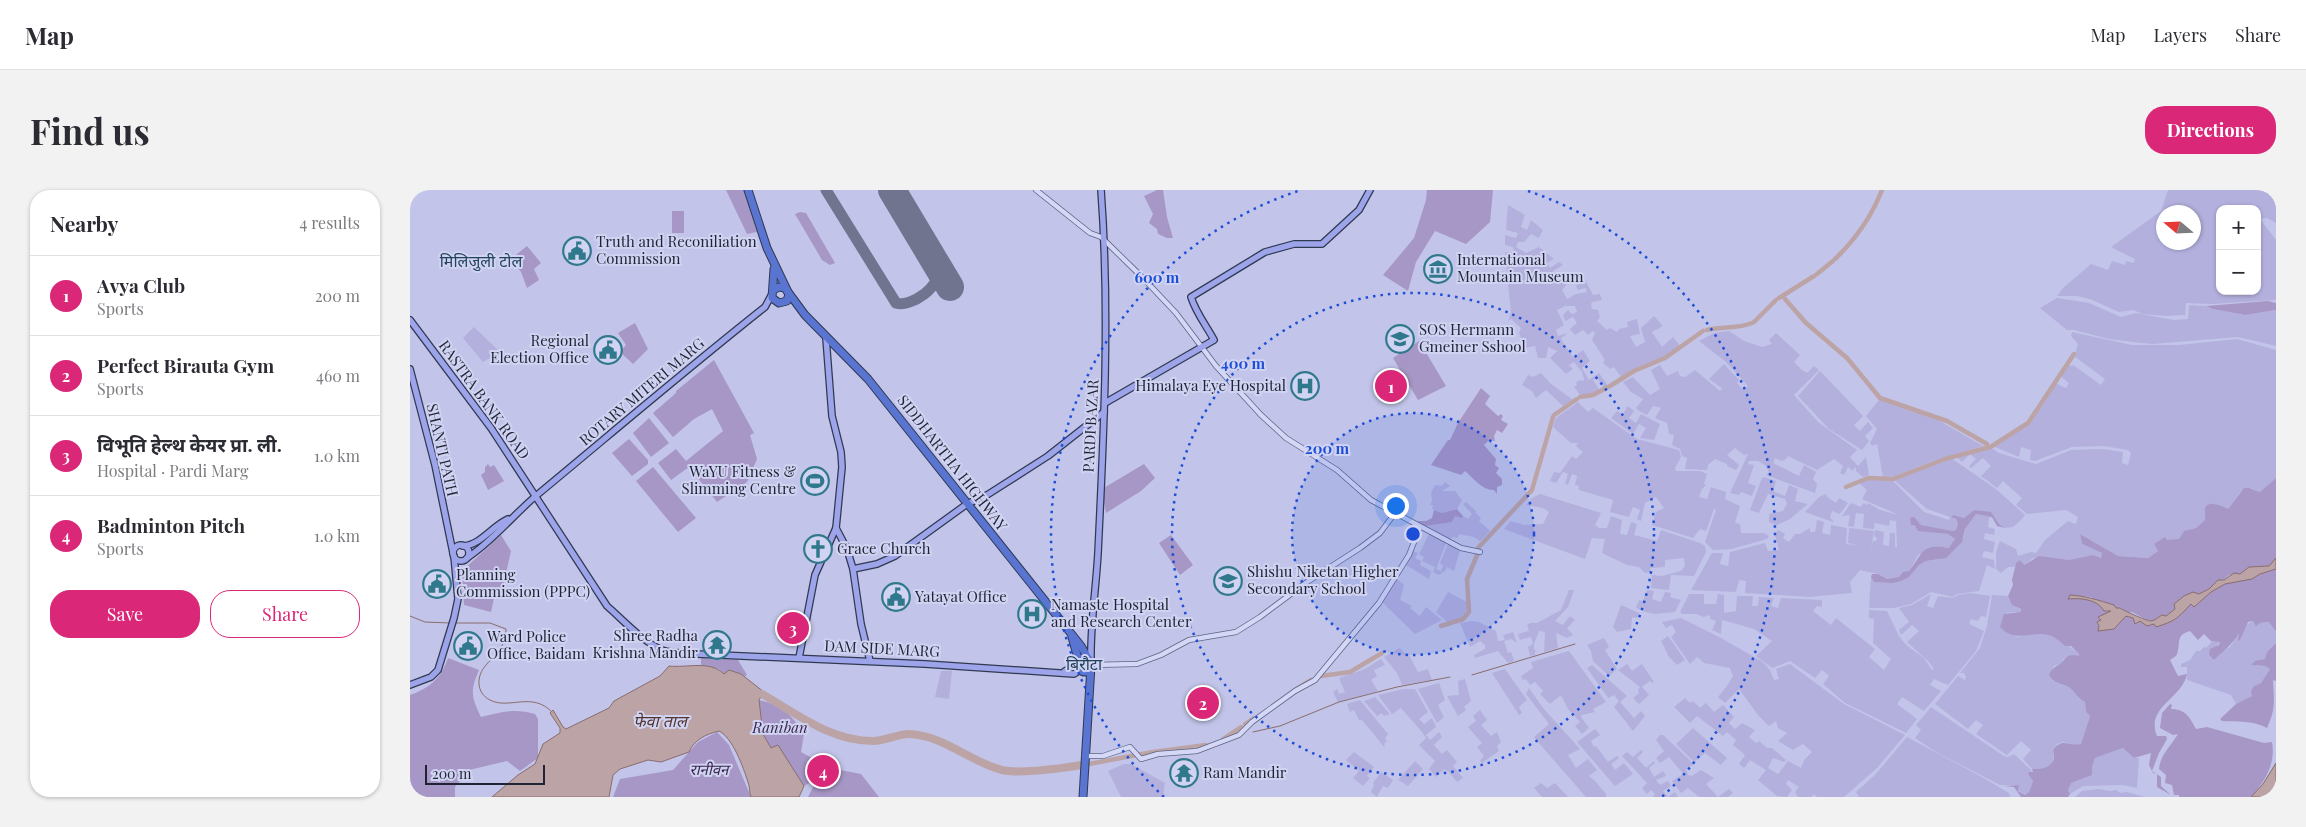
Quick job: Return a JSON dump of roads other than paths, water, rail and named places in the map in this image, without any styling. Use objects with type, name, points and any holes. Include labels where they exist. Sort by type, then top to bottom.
[{"type":"highway","points":[[748,190],[774,264],[788,291],[805,315]]},
{"type":"highway","points":[[774,264],[775,274],[772,292],[774,300],[789,304],[805,315]]},
{"type":"highway","points":[[772,292],[779,286],[788,291]]},
{"type":"highway","points":[[780,303],[788,299],[788,291]]},
{"type":"highway","name":"SIDDHARTHA HIGHWAY","points":[[805,315],[868,379],[1071,634],[1091,663]]},
{"type":"highway","points":[[1071,634],[1089,691]]},
{"type":"highway","points":[[1080,667],[1084,659],[1091,663]]},
{"type":"highway","points":[[1080,667],[1088,671],[1091,663]]},
{"type":"highway","points":[[1083,797],[1091,663]]},
{"type":"main road","name":"PARDI BAZAR","points":[[1091,663],[1107,346],[1101,190]]},
{"type":"main road","points":[[1105,403],[1214,340],[1204,320],[1196,312],[1191,297],[1265,252],[1294,244],[1322,244],[1359,210],[1370,190]]},
{"type":"main road","points":[[765,307],[772,292]]},
{"type":"main road","points":[[765,307],[780,303]]},
{"type":"main road","name":"ROTARY MITERI MARG","points":[[510,519],[685,371],[765,307]]},
{"type":"main road","name":"RASTRA BANK ROAD","points":[[410,320],[474,404],[535,497]]},
{"type":"main road","points":[[799,658],[815,575],[836,528],[842,460],[832,416],[826,338]]},
{"type":"main road","name":"SHANTI PATH","points":[[410,370],[435,465],[453,555],[458,595],[451,630],[435,674],[410,685]]},
{"type":"main road","points":[[853,569],[877,564],[895,556],[967,504],[987,495],[1048,456],[1104,412]]},
{"type":"main road","name":"DAM SIDE MARG","points":[[535,497],[607,606],[628,625],[660,649],[682,653],[1063,672],[1080,667]]},
{"type":"main road","points":[[466,559],[459,561],[453,555],[455,548],[477,542],[500,523],[510,519]]},
{"type":"main road","points":[[456,580],[460,566],[466,559],[502,529],[510,519]]},
{"type":"main road","points":[[836,528],[853,569],[861,624],[870,662]]},
{"type":"main road","points":[[449,536],[454,543],[462,546],[468,552],[466,559]]},
{"type":"street","points":[[1036,190],[1090,233],[1104,240],[1176,313],[1200,347],[1261,415],[1286,438],[1332,466],[1370,500],[1461,548],[1480,552]]},
{"type":"street","points":[[1091,663],[1137,664],[1189,640],[1236,632],[1260,618],[1308,582],[1360,548],[1380,533],[1395,513]]},
{"type":"street","points":[[1084,758],[1103,756],[1130,747],[1136,751],[1141,759],[1158,754],[1197,751],[1241,732],[1295,691],[1315,680],[1380,603],[1409,555],[1420,527]]},
{"type":"water","points":[[2276,558],[2276,569],[2260,574],[2252,579],[2225,584],[2211,592],[2194,607],[2191,604],[2175,619],[2156,627],[2154,624],[2147,626],[2140,621],[2135,624],[2133,618],[2126,616],[2114,629],[2098,631],[2099,626],[2097,622],[2101,620],[2098,617],[2111,611],[2104,611],[2097,604],[2088,600],[2068,599],[2070,595],[2092,598],[2151,621],[2162,615],[2166,616],[2175,609],[2174,604],[2184,596],[2193,592],[2199,594],[2209,589],[2218,580],[2224,580],[2234,573],[2240,574],[2249,567],[2269,566]]},
{"type":"water","name":"फेवा ताल","points":[[669,666],[712,667],[724,674],[729,670],[741,674],[764,692],[759,700],[763,734],[771,748],[778,745],[804,786],[799,797],[751,797],[749,784],[737,754],[729,740],[719,731],[701,738],[689,752],[661,762],[648,760],[620,769],[613,775],[609,797],[492,797],[518,775],[535,764],[543,744],[560,733],[560,728],[550,713],[553,710],[566,729],[609,708],[614,701],[660,676]]},
{"type":"water","points":[[2276,763],[2276,797],[2251,797],[2263,784]]},
{"type":"waterway","points":[[1835,259],[1862,228],[1882,190]]},
{"type":"waterway","points":[[1817,274],[1833,261]]},
{"type":"waterway","points":[[1779,298],[1814,276]]},
{"type":"waterway","points":[[1785,299],[1806,323],[1847,358],[1880,398],[1947,421],[1987,444]]},
{"type":"waterway","points":[[1754,322],[1776,300]]},
{"type":"waterway","points":[[1707,330],[1752,323]]},
{"type":"waterway","points":[[1610,386],[1634,371],[1665,358],[1703,331]]},
{"type":"waterway","points":[[1992,446],[2028,423],[2074,354]]},
{"type":"waterway","points":[[1580,397],[1593,395],[1608,387]]},
{"type":"waterway","points":[[1554,415],[1577,399]]},
{"type":"waterway","points":[[1478,548],[1532,490],[1553,417]]},
{"type":"waterway","points":[[1846,487],[1868,478],[1893,479],[1945,459],[1990,447]]},
{"type":"waterway","points":[[1441,626],[1463,619],[1469,612],[1467,579],[1478,553]]},
{"type":"waterway","points":[[410,616],[425,622],[450,623]]},
{"type":"waterway","points":[[454,623],[490,623],[506,629],[501,649],[480,674],[480,689],[485,697],[497,703],[537,703],[552,712]]},
{"type":"waterway","points":[[1472,675],[1575,644]]},
{"type":"waterway","points":[[1321,676],[1350,672],[1382,653]]},
{"type":"waterway","points":[[1253,732],[1280,726],[1339,702],[1397,687],[1450,677]]},
{"type":"waterway","points":[[1295,690],[1311,680]]},
{"type":"waterway","points":[[762,694],[815,725],[858,740],[878,741],[906,734],[923,736],[935,739],[990,766],[1010,771],[1042,770],[1082,765]]},
{"type":"waterway","points":[[1245,724],[1254,718]]},
{"type":"waterway","points":[[1223,739],[1241,727]]},
{"type":"waterway","points":[[1233,733],[1238,733]]},
{"type":"waterway","points":[[1089,764],[1153,752],[1206,745]]},
{"type":"place","name":"Truth and Reconiliation Commission","points":[[577,251]]},
{"type":"place","name":"International Mountain Museum","points":[[1438,269]]},
{"type":"place","name":"SOS Hermann Gmeiner Sshool","points":[[1400,339]]},
{"type":"place","name":"Regional Election Office","points":[[608,350]]},
{"type":"place","name":"Himalaya Eye Hospital","points":[[1305,386]]},
{"type":"place","name":"Avya Club","points":[[1391,386]]},
{"type":"place","name":"WaYU Fitness & Slimming Centre","points":[[815,481]]},
{"type":"place","name":"Grace Church","points":[[818,549]]},
{"type":"place","name":"Shishu Niketan Higher Secondary School","points":[[1228,581]]},
{"type":"place","name":"Planning Commission (PPPC)","points":[[437,584]]},
{"type":"place","name":"Yatayat Office","points":[[896,597]]},
{"type":"place","name":"Namaste Hospital and Research Center","points":[[1032,614]]},
{"type":"place","name":"विभूति हेल्थ केयर प्रा. ली.","points":[[793,628]]},
{"type":"place","name":"Shree Radha Krishna Mandir","points":[[717,645]]},
{"type":"place","name":"Ward Police Office, Baidam","points":[[468,646]]},
{"type":"place","name":"Perfect Birauta Gym","points":[[1203,703]]},
{"type":"place","name":"Badminton Pitch","points":[[823,771]]},
{"type":"place","name":"Ram Mandir","points":[[1184,773]]},
{"type":"district","name":"मिलिजुली टोल","points":[[481,261]]},
{"type":"district","name":"बिरौटा","points":[[1084,664]]},
{"type":"park label","name":"Raniban","points":[[780,728]]},
{"type":"park label","name":"रानीवन","points":[[709,770]]}]
